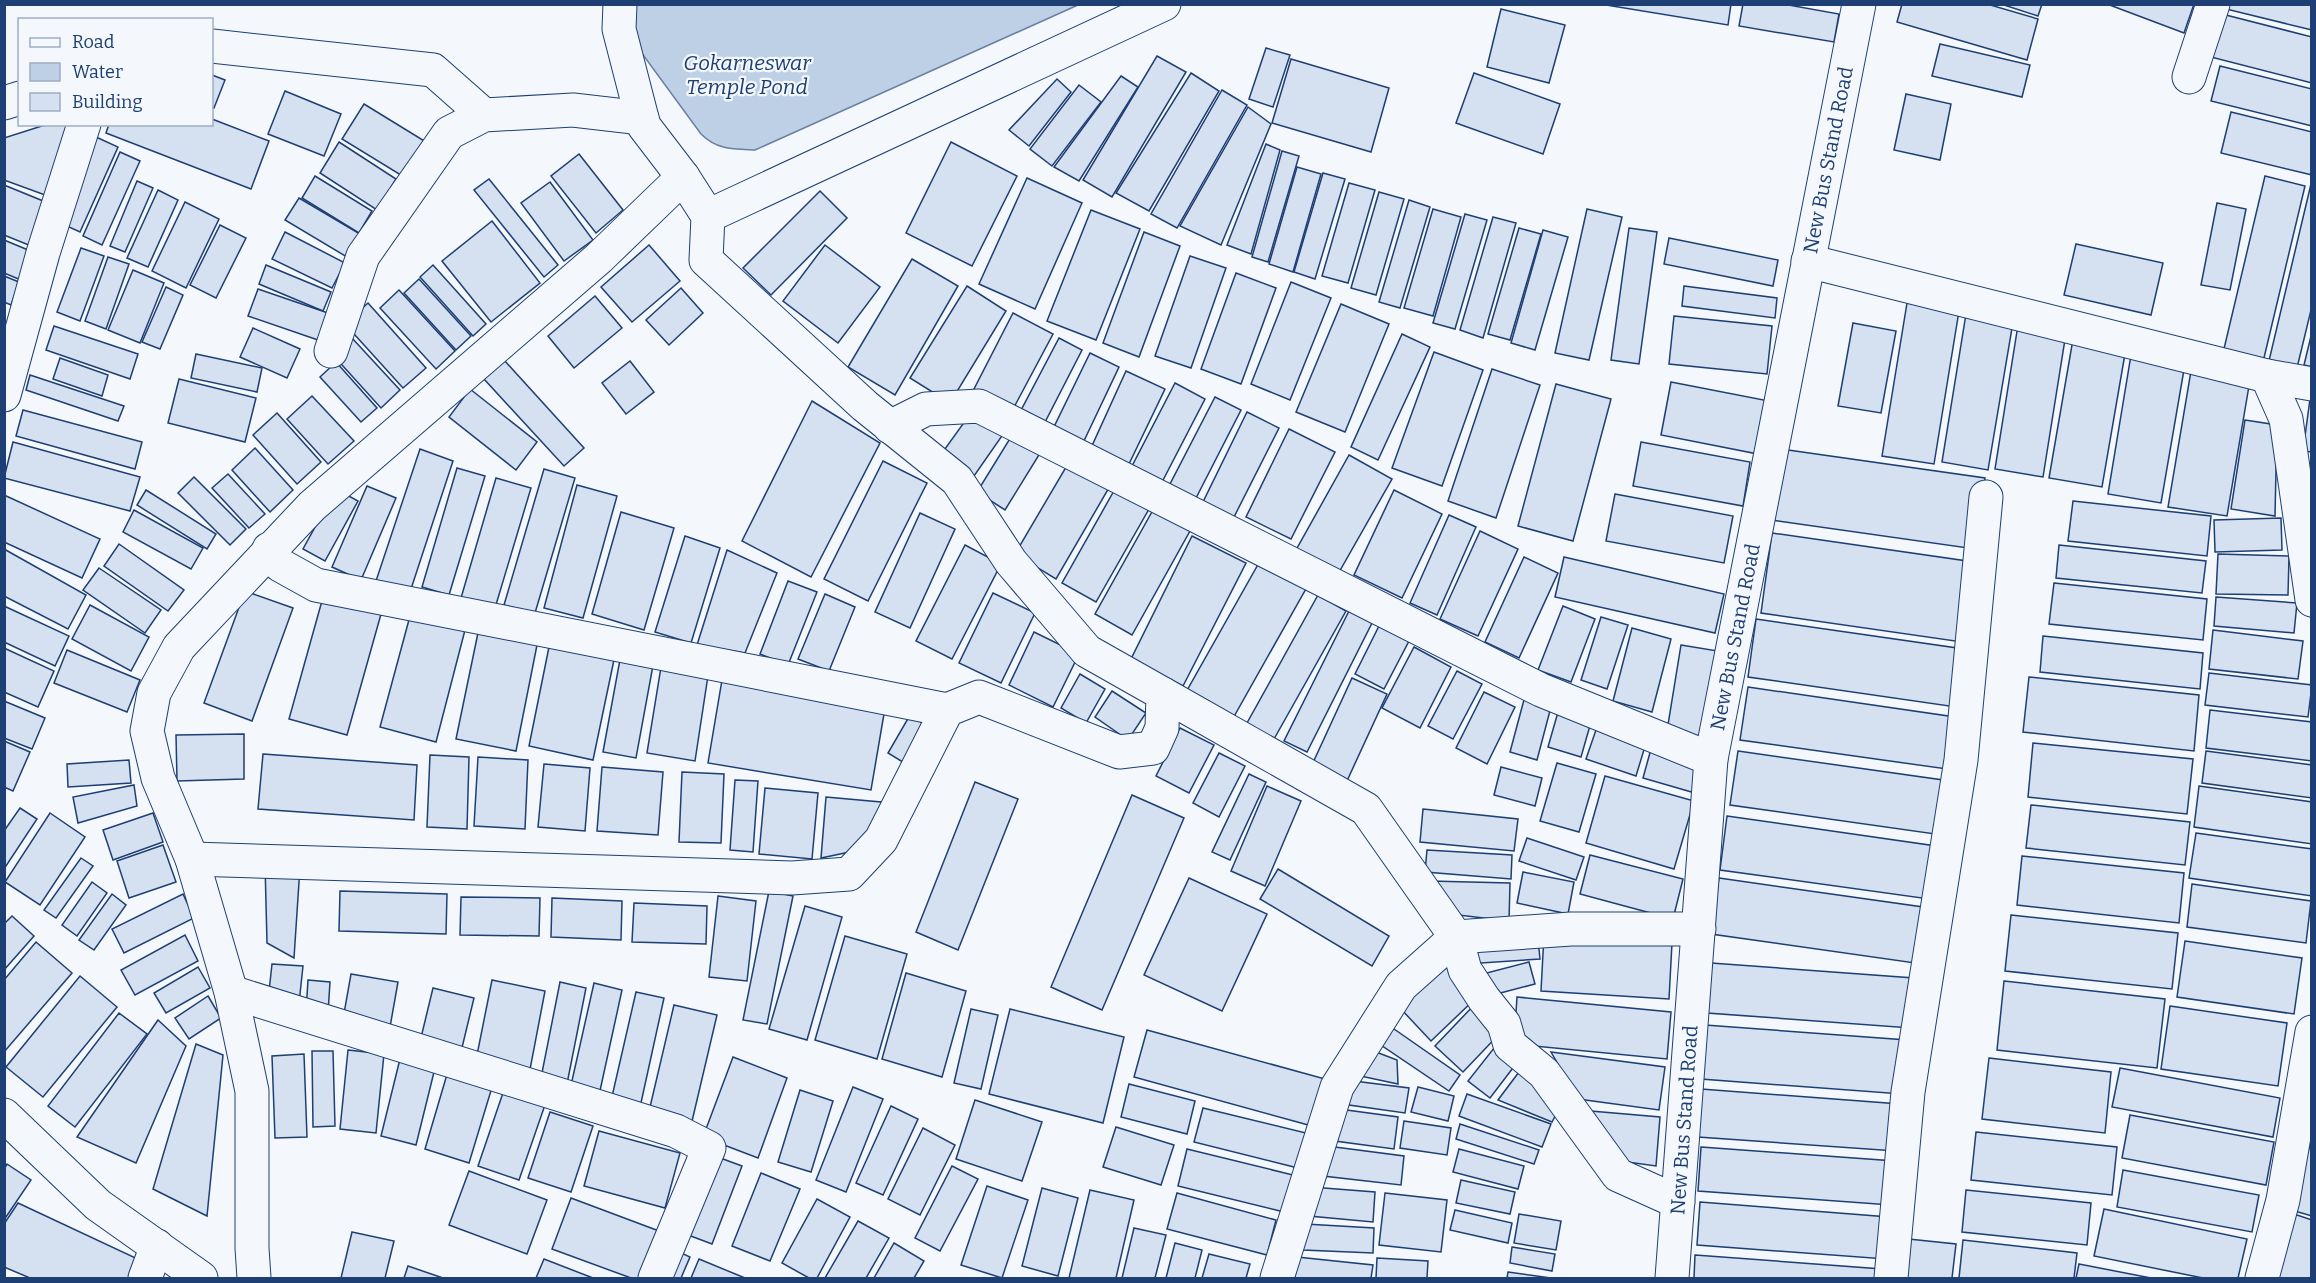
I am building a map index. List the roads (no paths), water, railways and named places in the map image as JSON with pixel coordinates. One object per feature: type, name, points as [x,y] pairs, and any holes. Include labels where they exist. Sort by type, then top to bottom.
[{"type":"main road","points":[[620,4],[619,28],[644,126],[683,177],[708,216],[706,260],[890,427],[957,480],[1011,562],[1088,651],[1366,809],[1456,937],[1465,970],[1484,999],[1504,1023],[1510,1045],[1544,1073],[1618,1175],[1678,1202]]},
{"type":"main road","points":[[708,216],[1164,4]]},
{"type":"main road","name":"New Bus Stand Road","points":[[1672,1278],[1711,759],[1859,4]]},
{"type":"main road","points":[[2189,77],[2213,4]]},
{"type":"main road","points":[[213,46],[433,70],[484,115]]},
{"type":"main road","points":[[331,351],[363,256],[448,133],[484,115],[573,110],[642,118]]},
{"type":"main road","points":[[4,395],[43,253],[83,126]]},
{"type":"main road","points":[[254,1278],[252,1091],[231,992],[192,859],[158,778],[147,731],[154,693],[179,647],[312,506],[599,258],[683,177]]},
{"type":"main road","points":[[1808,261],[2267,376],[2312,384]]},
{"type":"main road","points":[[2267,376],[2286,418],[2312,600]]},
{"type":"main road","points":[[890,427],[926,409],[979,406],[1541,690],[1711,759]]},
{"type":"main road","points":[[1891,1278],[1908,1092],[1961,760],[1986,497]]},
{"type":"main road","points":[[269,549],[280,565],[316,585],[947,710],[979,697],[1119,752],[1153,748],[1162,728],[1163,694]]},
{"type":"main road","points":[[192,859],[792,878],[849,874],[881,840],[947,710]]},
{"type":"main road","points":[[1277,1278],[1337,1087],[1401,986],[1456,937],[1571,928],[1699,929]]},
{"type":"main road","points":[[231,992],[676,1131],[709,1148],[655,1278]]},
{"type":"main road","points":[[2262,1278],[2283,1200],[2312,1032]]},
{"type":"main road","points":[[4,1115],[99,1205],[201,1278]]},
{"type":"main road","points":[[145,1278],[157,1246]]},
{"type":"water","name":"Gokarneswar Temple Pond","points":[[631,4],[1078,5],[755,150],[719,146],[701,134],[638,48]]}]
